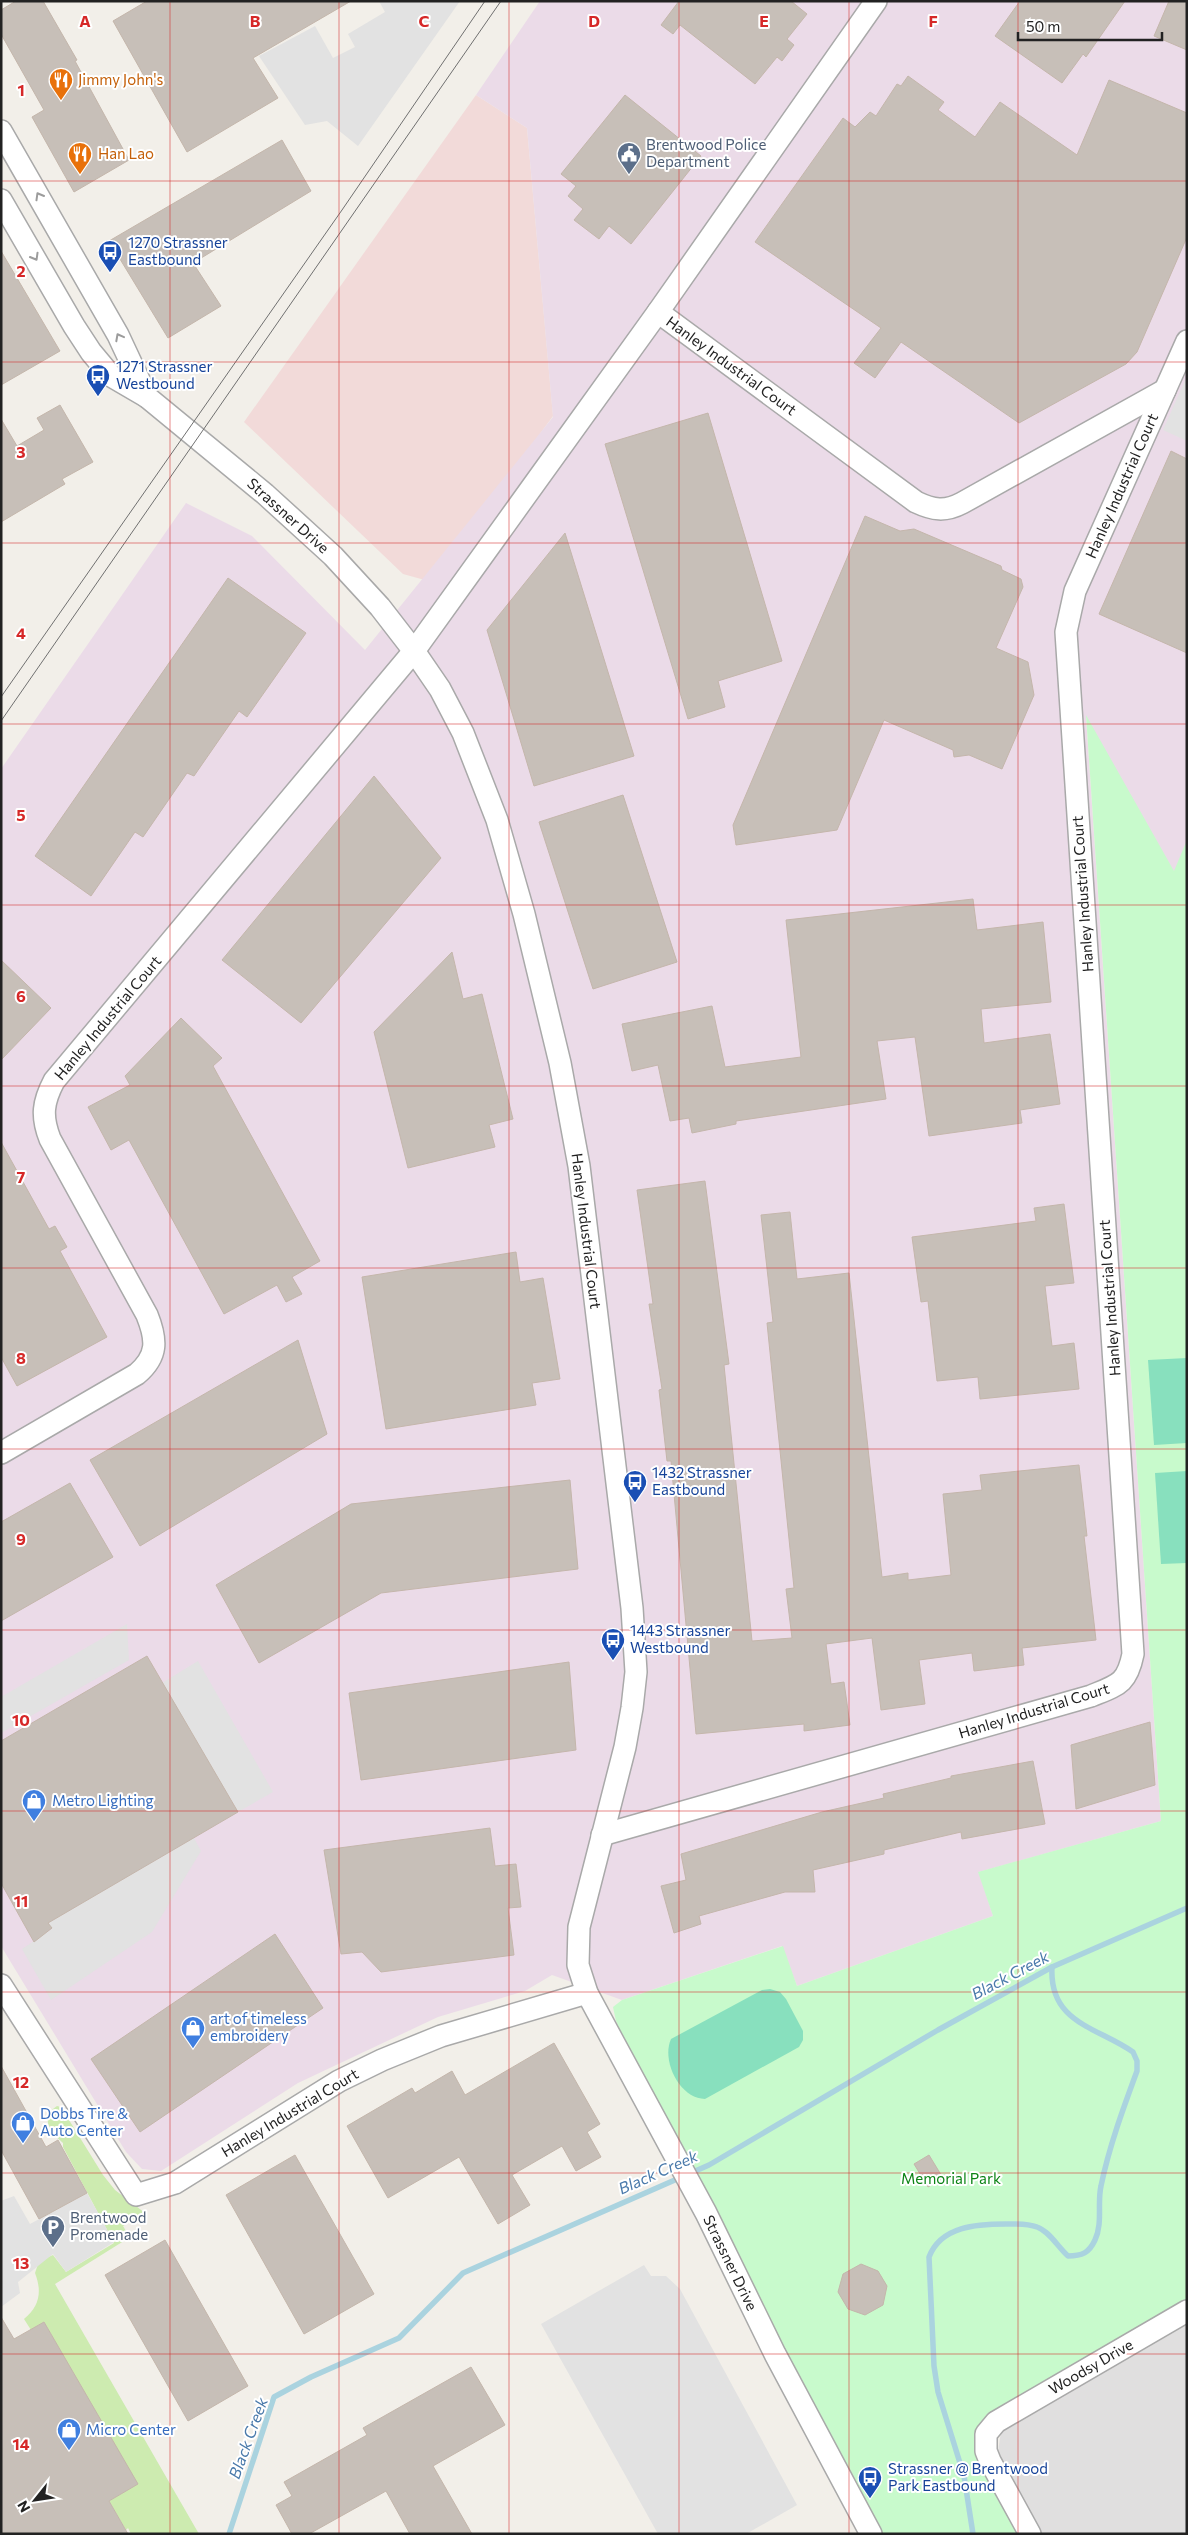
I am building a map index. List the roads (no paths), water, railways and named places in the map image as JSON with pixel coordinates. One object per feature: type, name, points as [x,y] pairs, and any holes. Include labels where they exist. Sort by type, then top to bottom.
[{"type":"street","name":"Hanley Industrial Court","points":[[1,1453],[137,1374],[148,1364],[153,1354],[153,1328],[147,1315],[47,1132],[43,1113],[45,1099],[54,1081],[414,651],[658,312],[876,1]]},
{"type":"street","name":"Strassner Drive","points":[[1,132],[118,335],[147,397]]},
{"type":"street","name":"Strassner Drive","points":[[1,200],[91,352],[111,376],[147,397],[265,494],[333,556],[380,607],[414,651]]},
{"type":"street","name":"Hanley Industrial Court","points":[[658,312],[916,502],[941,510],[951,509],[962,504],[1165,390]]},
{"type":"street","name":"Hanley Industrial Court","points":[[602,1835],[1091,1696],[1121,1684],[1129,1672],[1133,1654],[1066,632],[1075,591],[1187,341]]},
{"type":"street","name":"Hanley Industrial Court","points":[[1,1985],[136,2194],[175,2183],[339,2081],[382,2060],[442,2036],[587,1994],[578,1966],[579,1928],[625,1747],[636,1672],[625,1540],[579,1166],[560,1062],[524,914],[497,820],[463,733],[440,689],[414,651]]},
{"type":"street","name":"Strassner Drive","points":[[587,1994],[696,2194],[775,2354],[871,2534]]},
{"type":"street","name":"Woodsy Drive","points":[[1030,2534],[986,2451],[986,2434],[996,2422],[1187,2311]]},
{"type":"waterway","name":"Black Creek","points":[[229,2534],[274,2397],[311,2377],[399,2338],[463,2273],[709,2165],[938,2030],[1052,1967],[1187,1908]]},
{"type":"waterway","points":[[973,2534],[964,2476],[938,2392],[934,2366],[929,2257],[942,2239],[951,2233],[972,2226],[995,2224],[1022,2224],[1037,2227],[1049,2236],[1068,2256],[1088,2251],[1093,2244],[1099,2227],[1100,2193],[1104,2171],[1137,2071],[1137,2061],[1133,2052],[1091,2029],[1067,2012],[1058,2000],[1053,1986],[1052,1967]]},
{"type":"tram line","points":[[1,697],[342,210],[485,1]]},
{"type":"tram line","points":[[1,721],[501,1]]},
{"type":"place","name":"Jimmy John's","points":[[61,101]]},
{"type":"place","name":"Han Lao","points":[[80,175]]},
{"type":"place","name":"Brentwood Police Department","points":[[629,175]]},
{"type":"place","name":"1270 Strassner Eastbound","points":[[110,273]]},
{"type":"place","name":"1271 Strassner Westbound","points":[[98,397]]},
{"type":"place","name":"1432 Strassner Eastbound","points":[[635,1503]]},
{"type":"place","name":"1443 Strassner Westbound","points":[[613,1661]]},
{"type":"place","name":"Metro Lighting","points":[[34,1822]]},
{"type":"place","name":"art of timeless embroidery","points":[[193,2049]]},
{"type":"place","name":"Dobbs Tire & Auto Center","points":[[23,2144]]},
{"type":"place","name":"Brentwood Promenade","points":[[53,2248]]},
{"type":"place","name":"Micro Center","points":[[69,2451]]},
{"type":"place","name":"Strassner @ Brentwood Park Eastbound","points":[[870,2499]]},
{"type":"park label","name":"Memorial Park","points":[[951,2179]]}]
